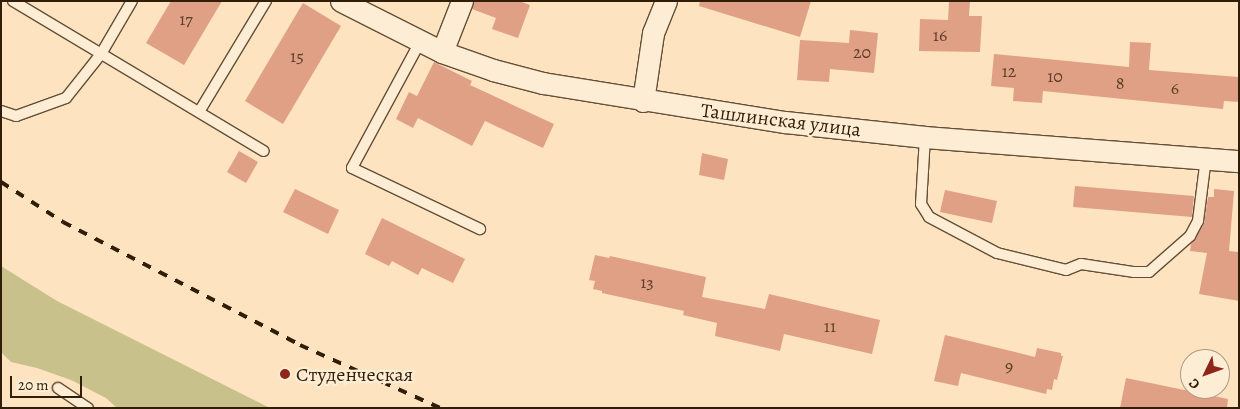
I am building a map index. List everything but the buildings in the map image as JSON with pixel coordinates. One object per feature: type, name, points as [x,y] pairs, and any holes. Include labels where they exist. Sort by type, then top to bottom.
[{"type":"street","name":"Ташлинская улица","points":[[341,1],[442,52],[493,70],[543,83],[643,101],[785,122],[924,137],[1239,161]]},
{"type":"street","points":[[442,52],[462,1]]},
{"type":"street","points":[[643,101],[653,33],[666,1]]},
{"type":"lane","points":[[13,1],[264,151]]},
{"type":"lane","points":[[1,111],[16,116],[66,98],[101,54],[132,1]]},
{"type":"lane","points":[[199,112],[266,1]]},
{"type":"lane","points":[[420,42],[352,168],[480,229]]},
{"type":"lane","points":[[924,137],[921,204],[929,217],[997,253],[1066,270],[1081,264],[1134,272],[1149,272],[1190,236],[1198,221],[1206,158]]},
{"type":"lane","points":[[58,388],[88,408]]},
{"type":"shaded area","points":[[1,266],[57,301],[270,408],[117,408],[106,398],[71,380],[37,368],[11,362],[1,352]]},
{"type":"railway","points":[[1,182],[63,222],[300,345],[440,408]]},
{"type":"place","name":"Студенческая","points":[[285,374]]}]
